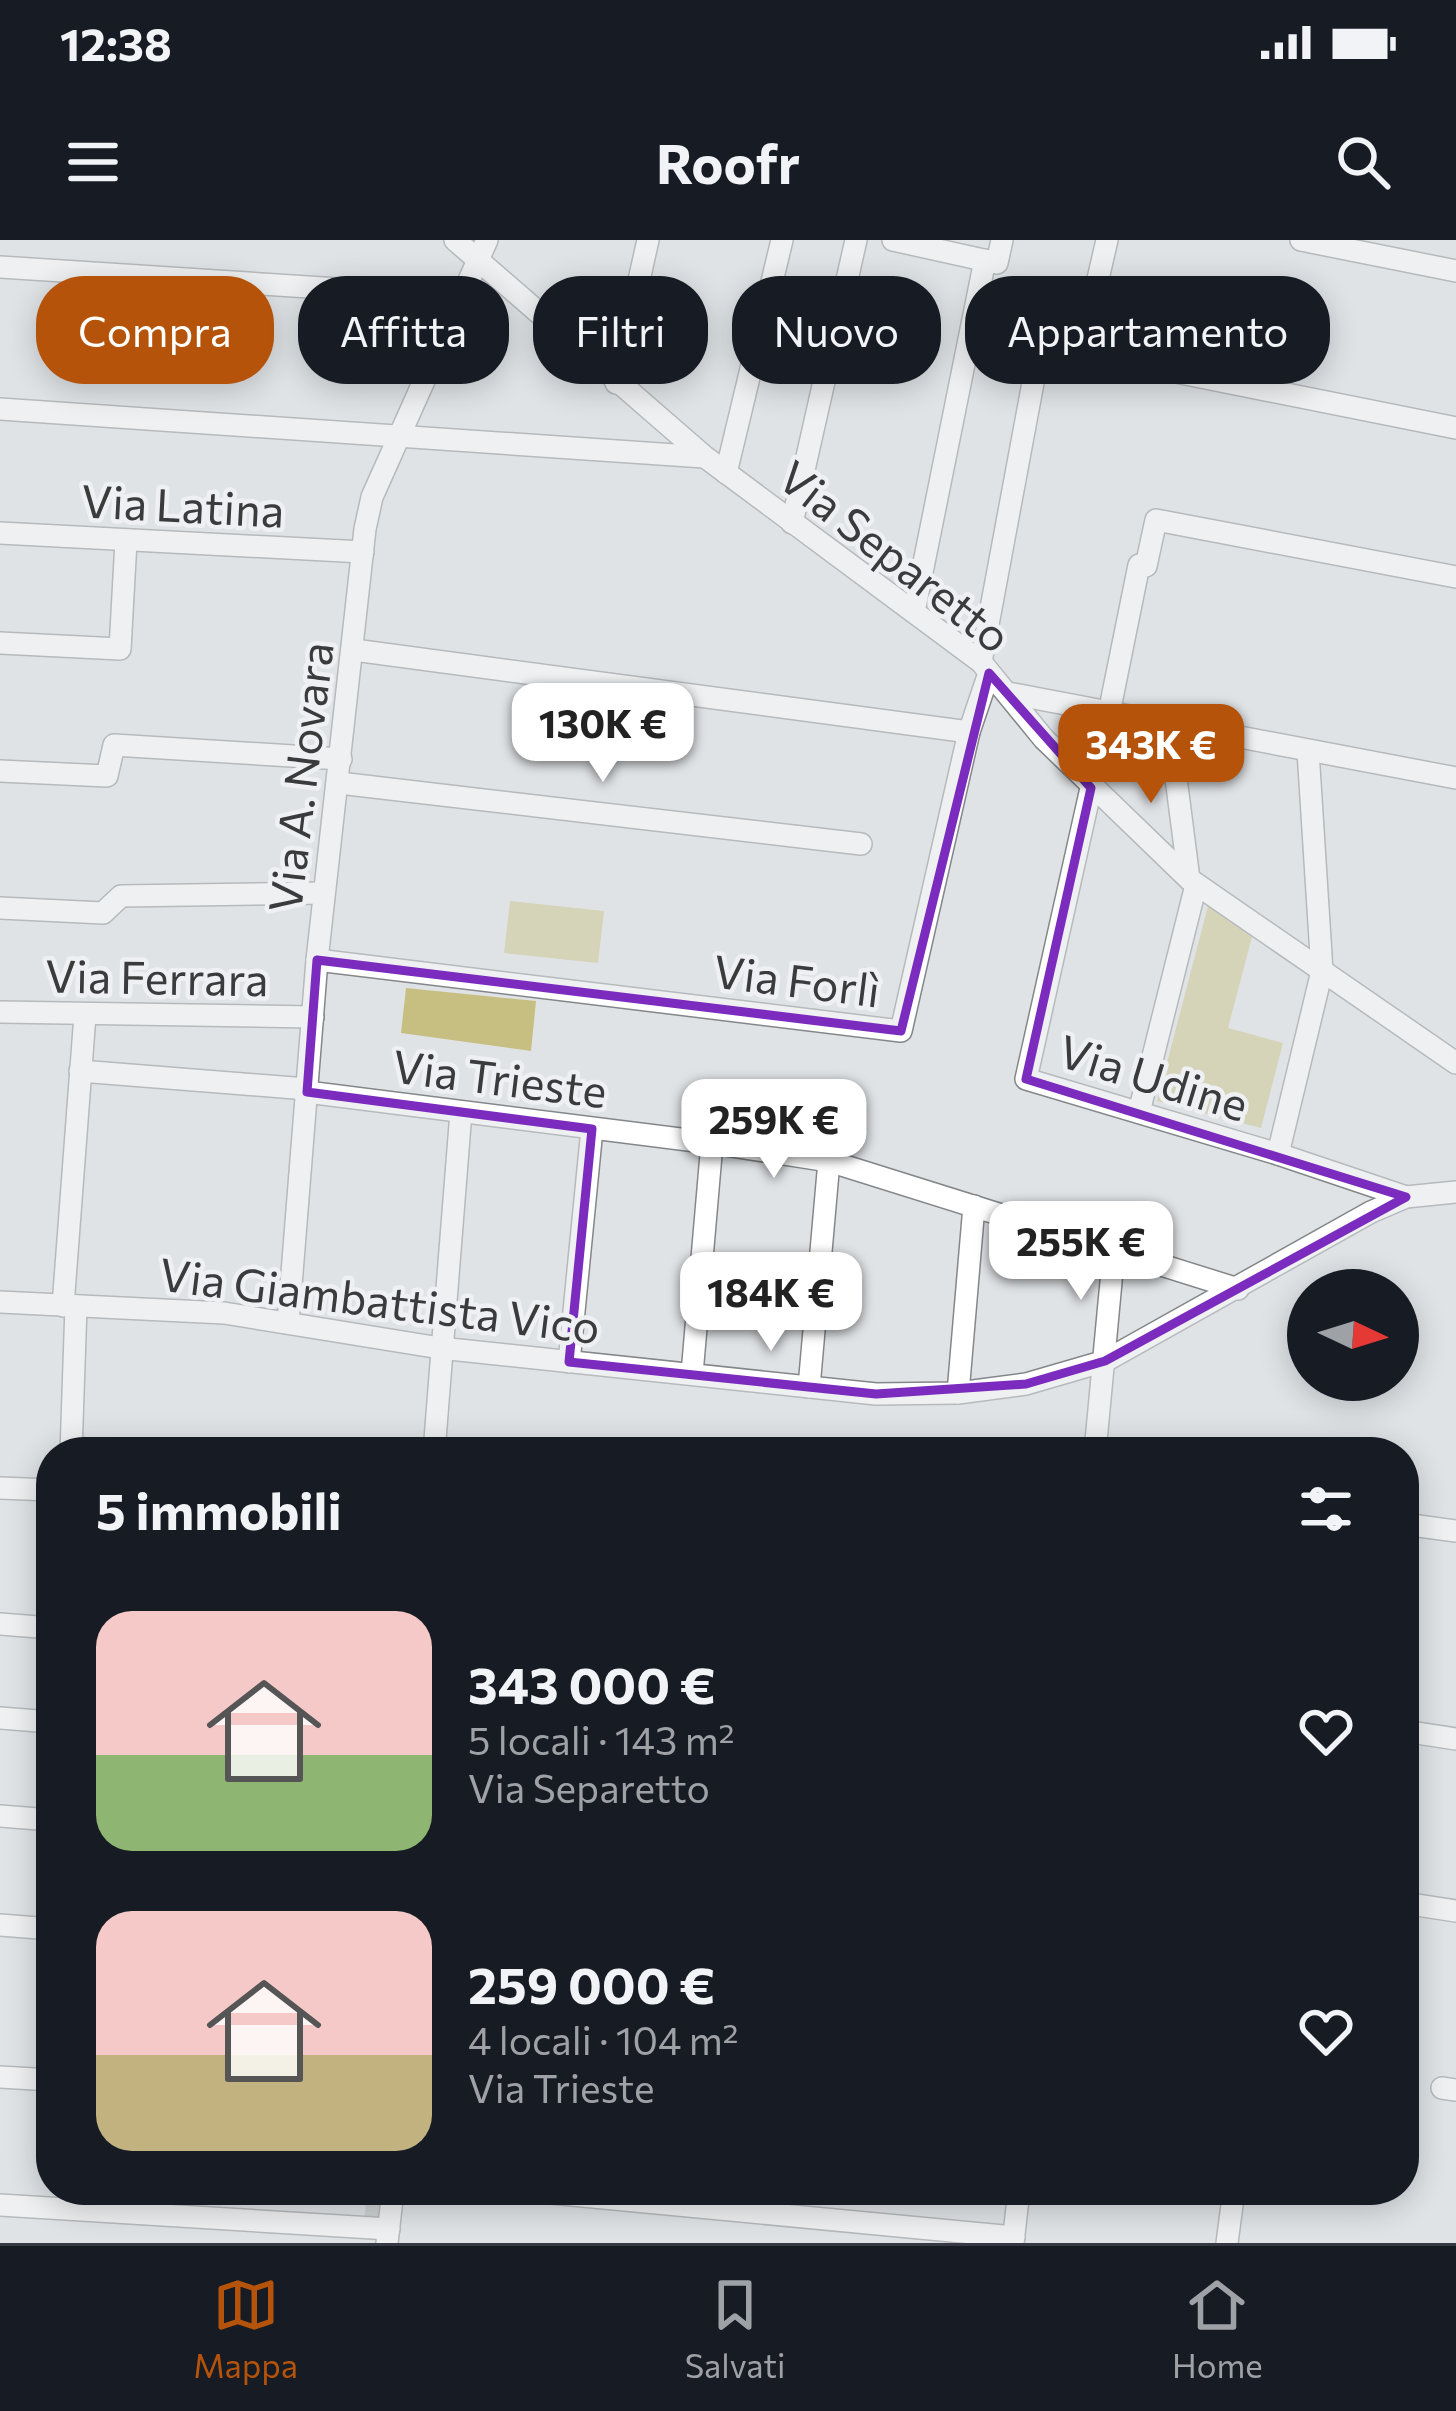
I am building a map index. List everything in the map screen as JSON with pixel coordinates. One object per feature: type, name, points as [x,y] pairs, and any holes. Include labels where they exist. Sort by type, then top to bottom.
[{"type":"street","name":"Via Separetto","points":[[454,240],[483,251],[533,301]]},
{"type":"street","points":[[640,276],[648,240]]},
{"type":"street","points":[[726,473],[782,240]]},
{"type":"street","points":[[792,523],[856,240]]},
{"type":"street","points":[[897,240],[997,263],[1002,240]]},
{"type":"street","points":[[1099,276],[1107,240]]},
{"type":"street","points":[[1301,240],[1456,271]]},
{"type":"street","points":[[914,612],[985,260]]},
{"type":"street","points":[[0,267],[298,286]]},
{"type":"street","name":"Via A. Novara","points":[[288,1323],[317,960],[363,552],[372,497],[423,384]]},
{"type":"street","name":"Via Separetto","points":[[617,384],[705,457],[985,667],[1091,788],[1193,882],[1456,1063]]},
{"type":"street","name":"Via Forlì","points":[[317,960],[901,1031],[985,667],[1033,384]]},
{"type":"street","points":[[1223,384],[1456,428]]},
{"type":"street","points":[[0,409],[705,457]]},
{"type":"street","points":[[1109,712],[1139,566],[1146,566],[1156,520],[1456,577]]},
{"type":"street","name":"Via Latina","points":[[0,533],[363,552]]},
{"type":"street","points":[[0,643],[120,649],[126,541]]},
{"type":"street","points":[[354,650],[969,732]]},
{"type":"street","points":[[1008,693],[1456,778]]},
{"type":"street","points":[[1139,1112],[1193,882],[1169,724]]},
{"type":"street","points":[[0,771],[106,776],[114,745],[341,759]]},
{"type":"street","points":[[1279,1154],[1322,970],[1309,751]]},
{"type":"street","points":[[339,783],[861,844]]},
{"type":"street","name":"Via Udine","points":[[1091,788],[1026,1079],[1406,1197]]},
{"type":"street","points":[[0,908],[104,913],[121,896],[324,893]]},
{"type":"street","name":"Via Ferrara","points":[[0,1012],[314,1017]]},
{"type":"street","points":[[70,1437],[69,1306],[85,1015]]},
{"type":"street","name":"Via Trieste","points":[[80,1071],[307,1090],[829,1161],[1238,1289]]},
{"type":"street","points":[[435,1437],[461,1112]]},
{"type":"street","points":[[569,1362],[592,1129]]},
{"type":"street","points":[[692,1374],[712,1142]]},
{"type":"street","points":[[808,1387],[829,1161]]},
{"type":"street","points":[[1406,1197],[1456,1192]]},
{"type":"street","name":"Via Giambattista Vico","points":[[0,1302],[224,1313],[440,1348],[876,1394],[958,1394],[1026,1384],[1105,1361],[1406,1197]]},
{"type":"street","points":[[958,1394],[974,1206]]},
{"type":"street","points":[[1096,1437],[1114,1250]]},
{"type":"street","points":[[0,1488],[36,1489]]},
{"type":"street","points":[[1419,1526],[1456,1531]]},
{"type":"street","points":[[0,1624],[36,1627]]},
{"type":"street","points":[[0,1718],[36,1721]]},
{"type":"street","points":[[1419,1733],[1456,1739]]},
{"type":"street","points":[[0,1816],[36,1819]]},
{"type":"street","points":[[1419,1905],[1456,1911]]},
{"type":"street","points":[[0,1925],[36,1928]]},
{"type":"street","points":[[0,2077],[36,2079]]},
{"type":"street","points":[[0,2205],[388,2236],[391,2205]]},
{"type":"street","points":[[667,2205],[1013,2240],[1017,2205]]},
{"type":"street","points":[[1227,2243],[1232,2205]]},
{"type":"highlighted area","points":[[989,673],[1091,788],[1026,1079],[1406,1197],[1105,1361],[1026,1384],[876,1394],[569,1362],[592,1129],[307,1092],[317,960],[901,1031]]},
{"type":"shaded area","points":[[510,901],[604,911],[598,963],[504,953]]},
{"type":"shaded area","points":[[1208,906],[1252,937],[1228,1028],[1283,1043],[1261,1128],[1157,1101]]},
{"type":"shaded area","points":[[406,988],[536,1001],[531,1051],[401,1033]]},
{"type":"building","points":[[366,2205],[385,2205],[383,2226],[364,2225]]}]
